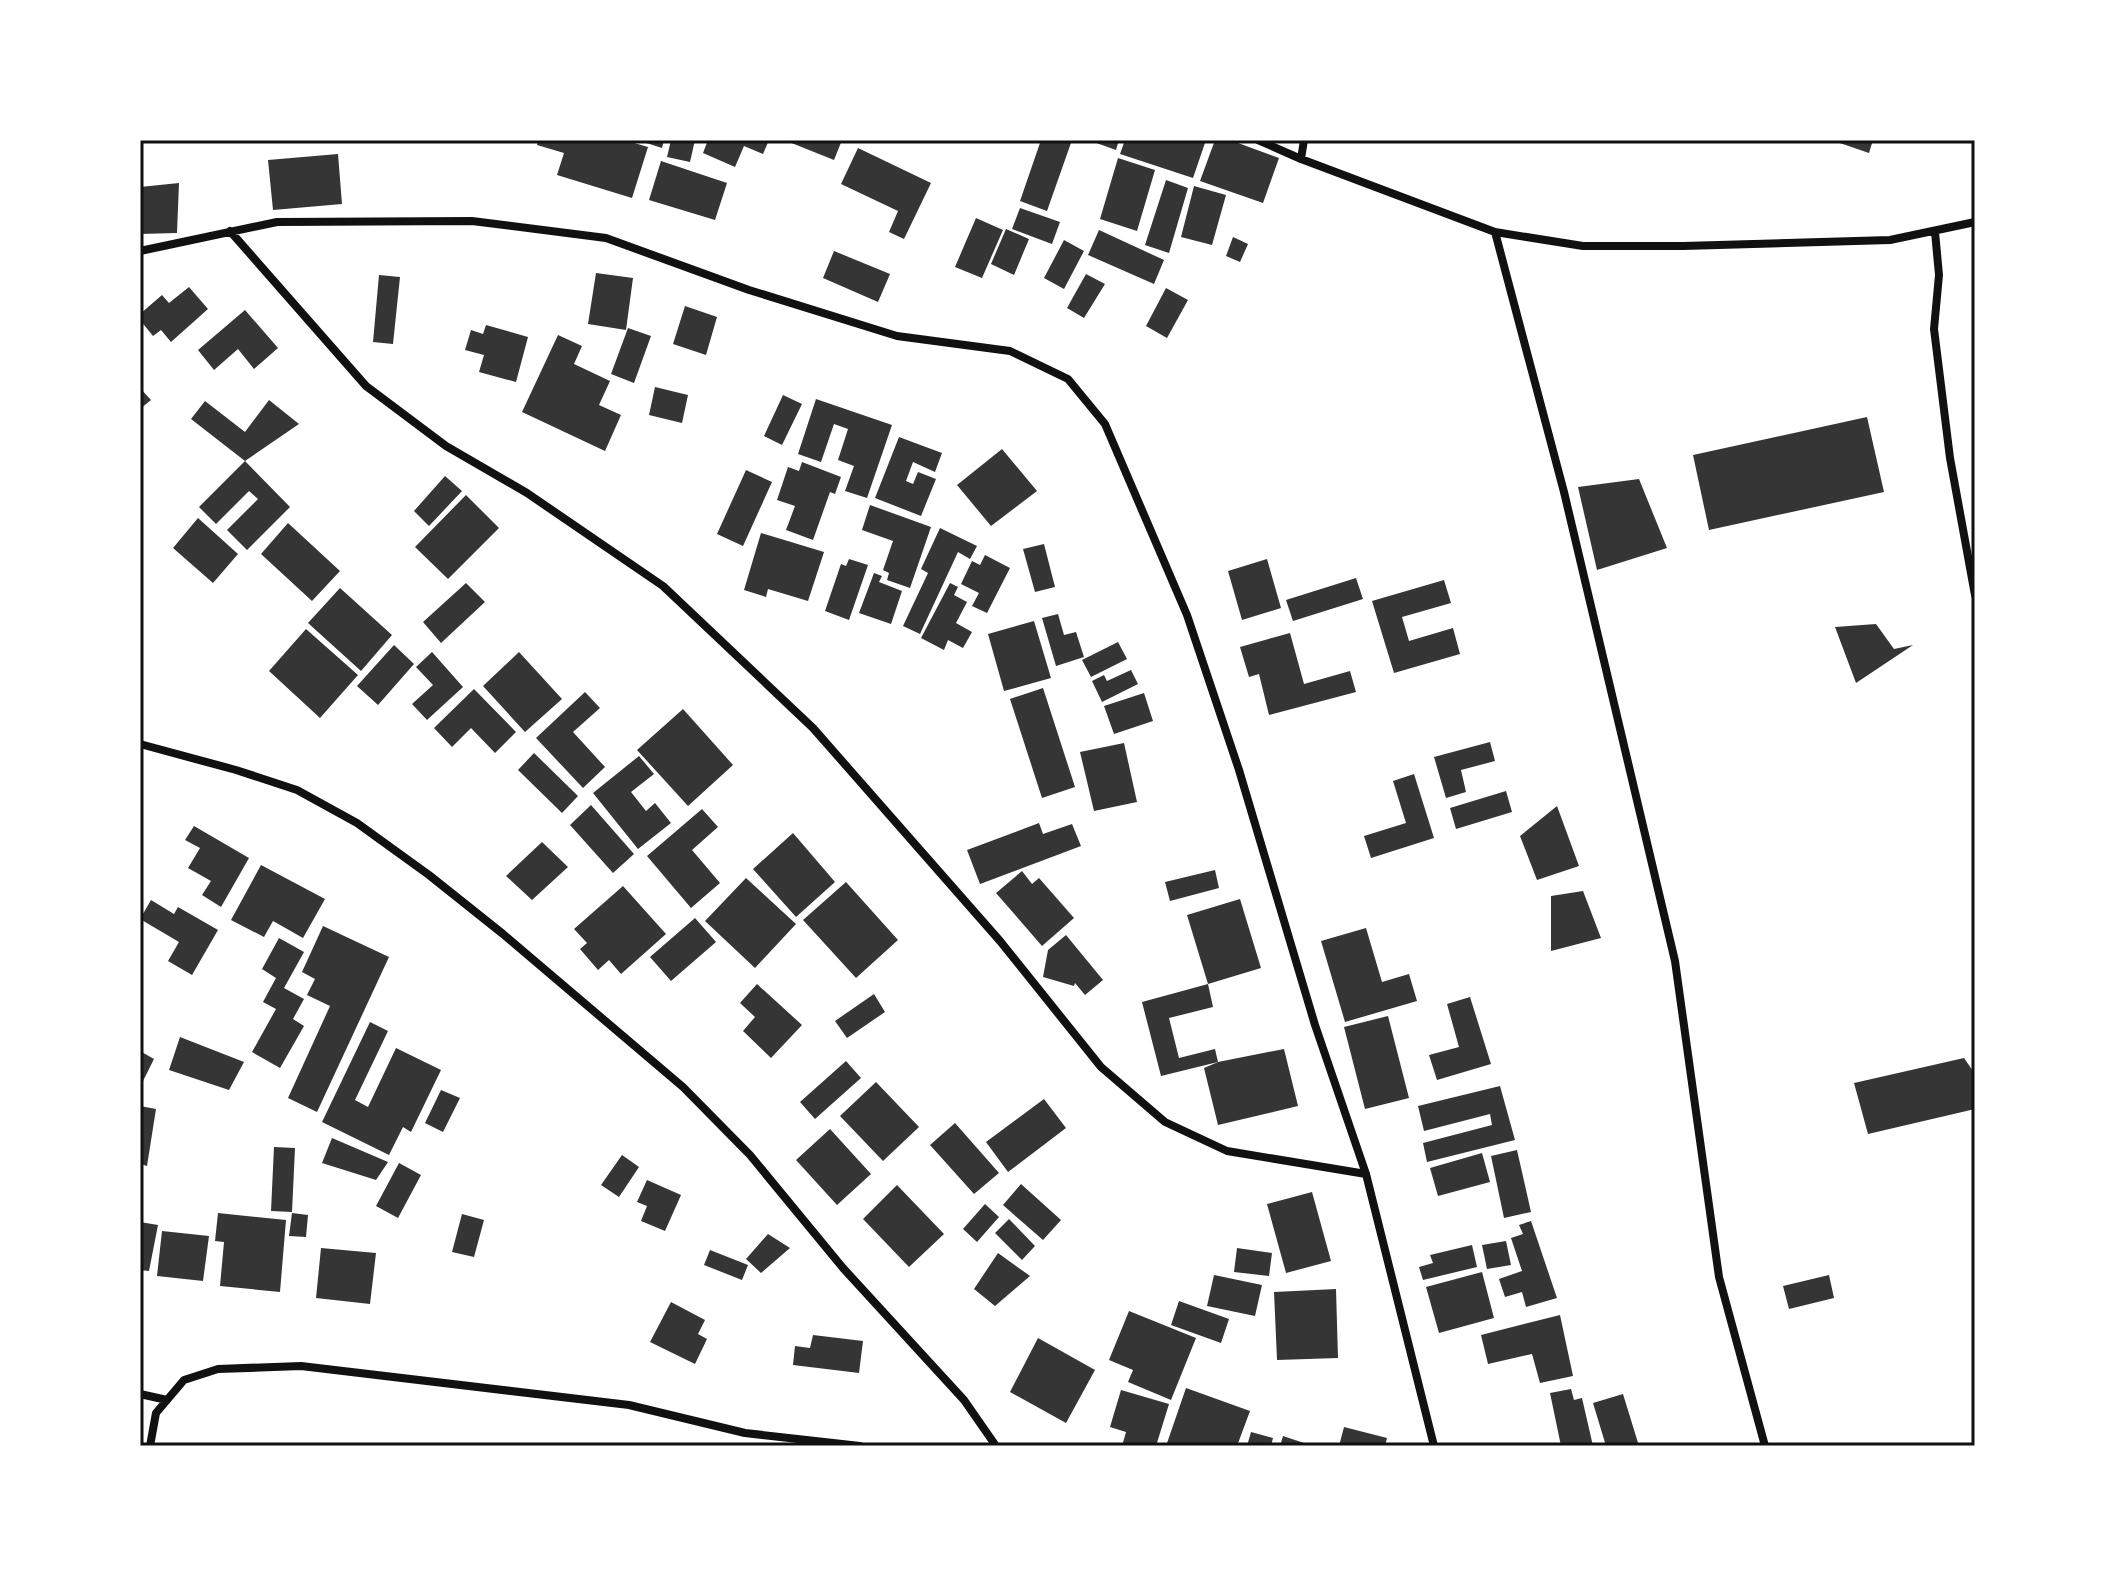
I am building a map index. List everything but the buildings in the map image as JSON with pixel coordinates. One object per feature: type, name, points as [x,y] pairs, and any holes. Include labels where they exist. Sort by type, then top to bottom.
[{"type":"street","points":[[1258,140],[1495,232],[1583,246],[1890,240],[1975,222]]},
{"type":"street","points":[[1301,159],[1304,140]]},
{"type":"street","points":[[140,251],[277,222],[472,221],[606,238],[749,290],[897,336],[1010,351],[1068,379],[1105,424],[1187,615],[1239,770],[1315,1025],[1366,1174],[1434,1446]]},
{"type":"street","points":[[230,231],[366,386],[446,446],[527,493],[663,586],[813,728],[1000,941],[1101,1067],[1165,1122],[1227,1151],[1366,1174]]},
{"type":"street","points":[[1495,232],[1571,522],[1675,961],[1719,1277],[1765,1446]]},
{"type":"street","points":[[1935,232],[1939,275],[1934,329],[1950,458],[1975,595]]},
{"type":"street","points":[[140,744],[297,790],[357,823],[503,934],[683,1087],[750,1155],[843,1268],[964,1400],[996,1446]]},
{"type":"street","points":[[150,1446],[156,1413],[184,1380],[218,1369],[301,1366],[629,1405],[745,1433],[860,1446]]},
{"type":"street","points":[[140,1394],[167,1400]]}]
